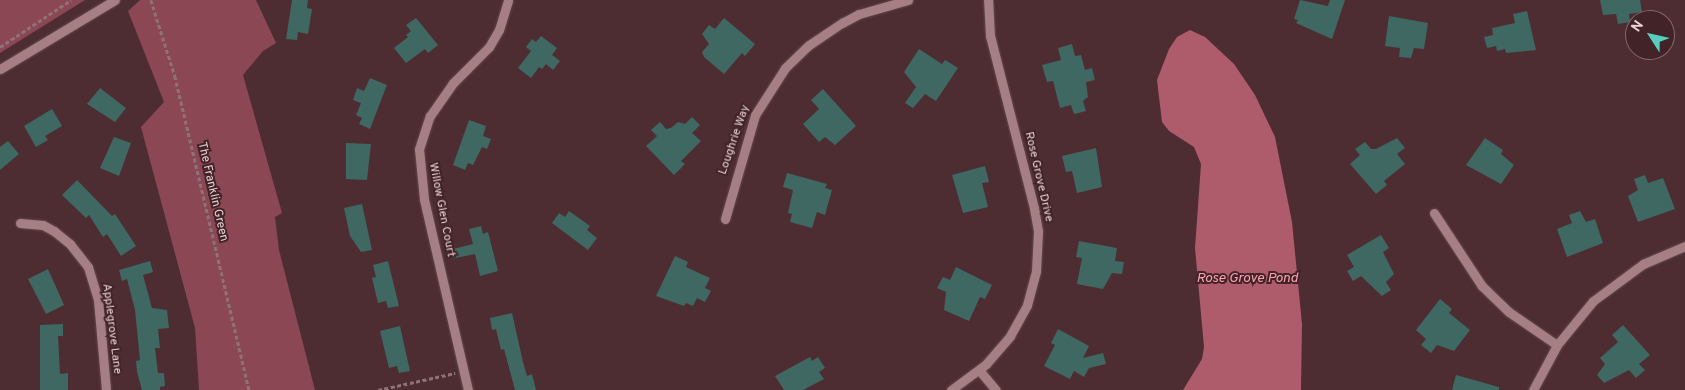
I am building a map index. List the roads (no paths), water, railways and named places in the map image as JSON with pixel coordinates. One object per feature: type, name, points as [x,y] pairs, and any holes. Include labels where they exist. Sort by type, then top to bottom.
[{"type":"street","points":[[0,69],[115,0]]},
{"type":"street","name":"Willow Glen Court","points":[[468,390],[424,199],[419,149],[430,116],[453,84],[489,47],[499,30],[508,0]]},
{"type":"street","name":"Loughrie Way","points":[[725,219],[755,115],[785,68],[825,33],[850,19],[908,0]]},
{"type":"street","name":"Rose Grove Drive","points":[[951,390],[979,370],[998,351],[1020,320],[1032,287],[1038,252],[1034,208],[990,36],[986,0]]},
{"type":"street","points":[[1434,213],[1482,286],[1516,317],[1557,345]]},
{"type":"street","name":"Applegrove Lane","points":[[20,223],[43,225],[54,231],[74,248],[88,267],[98,300],[106,390]]},
{"type":"street","points":[[1534,390],[1557,345],[1581,313],[1617,280],[1658,256],[1685,246]]},
{"type":"street","points":[[979,370],[996,390]]},
{"type":"water","name":"Rose Grove Pond","points":[[1190,30],[1205,37],[1234,64],[1255,95],[1275,137],[1292,222],[1302,324],[1301,390],[1183,390],[1202,359],[1204,347],[1195,248],[1201,164],[1194,147],[1169,131],[1162,122],[1157,80],[1169,49],[1177,37]]}]
